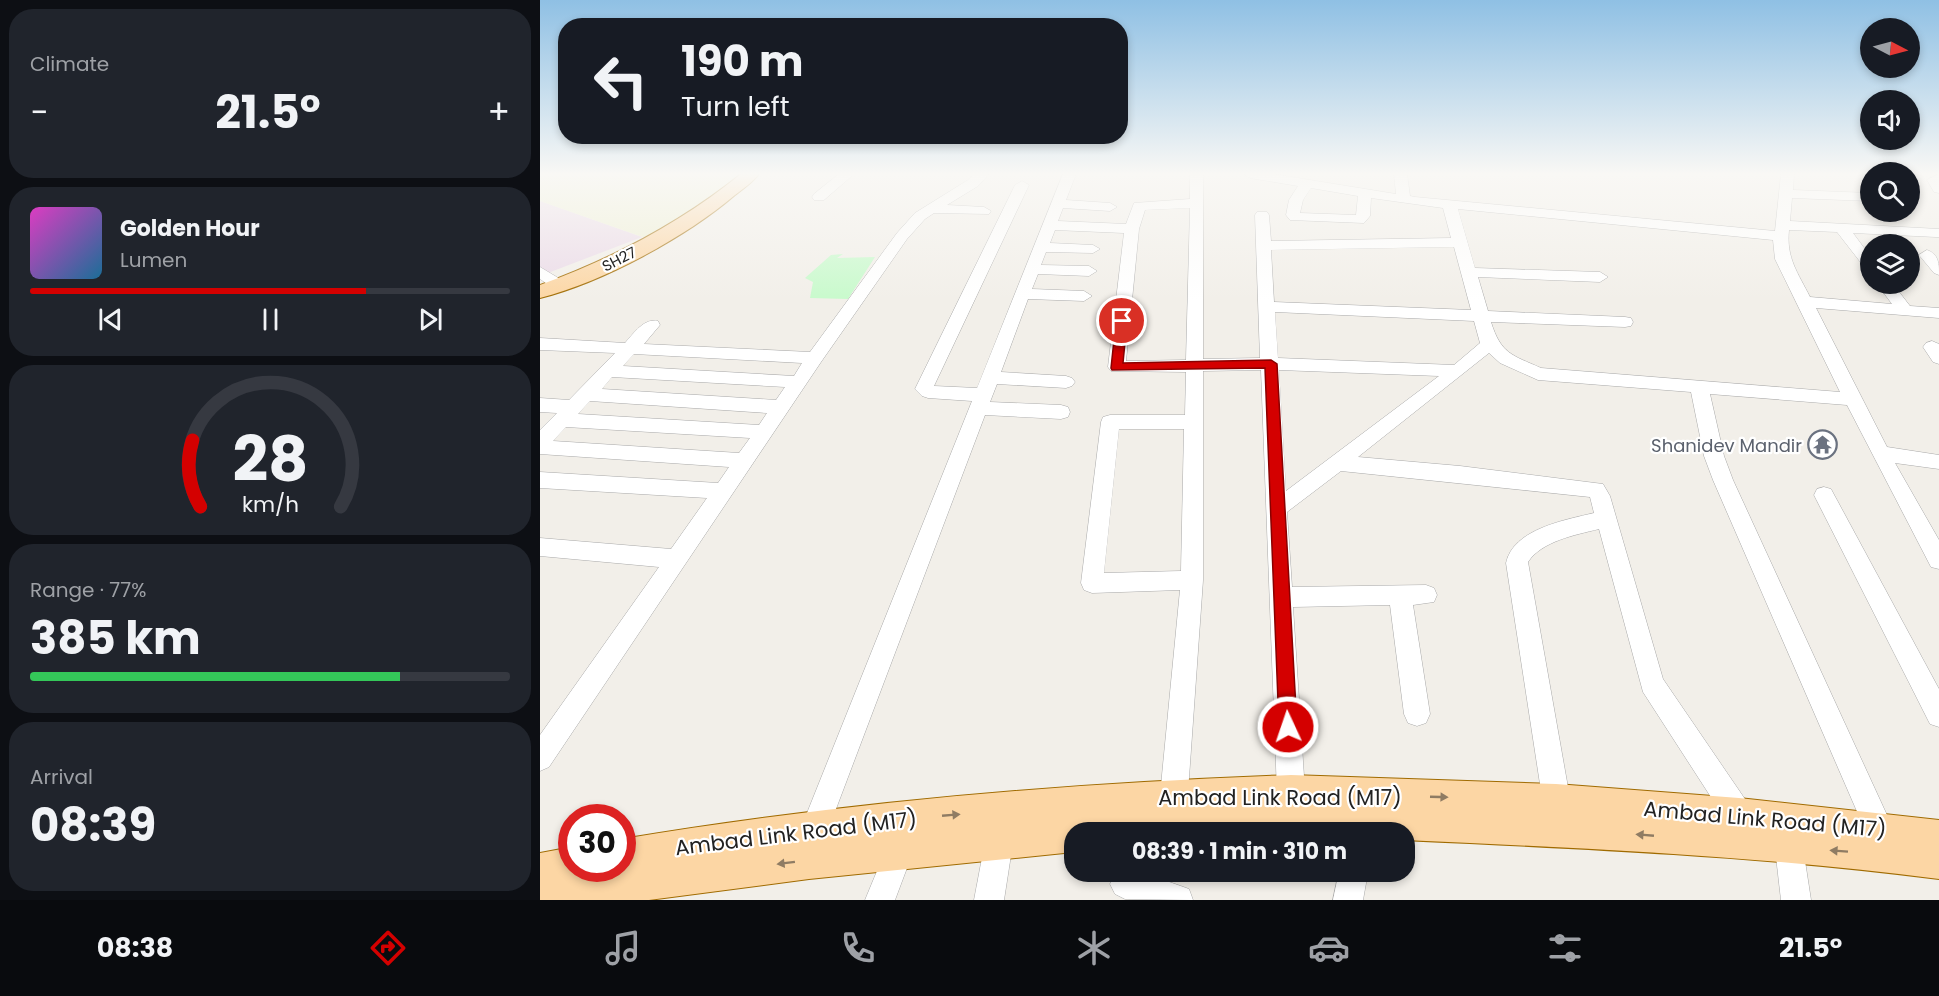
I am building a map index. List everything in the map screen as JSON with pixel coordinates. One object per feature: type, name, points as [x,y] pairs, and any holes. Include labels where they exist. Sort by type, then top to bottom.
[{"type":"main road","name":"SH27","points":[[540,292],[594,272],[697,216]]},
{"type":"main road","name":"Ambad Link Road (M17)","points":[[1132,822],[1154,816],[1291,792],[1559,816],[1627,833],[1789,848],[1939,837]]},
{"type":"main road","name":"Ambad Link Road (M17)","points":[[1415,824],[1559,816],[1738,815],[1885,842],[1939,861]]},
{"type":"main road","name":"Ambad Link Road (M17)","points":[[636,855],[738,837],[827,837],[1154,816],[1313,822]]},
{"type":"main road","name":"Ambad Link Road (M17)","points":[[546,900],[682,887],[827,837],[899,852],[1064,836]]},
{"type":"main road","points":[[540,871],[558,868]]},
{"type":"street","points":[[540,758],[815,357],[902,236],[921,216]]},
{"type":"street","points":[[1007,216],[924,389],[928,392],[984,393],[1066,382]]},
{"type":"street","points":[[827,837],[984,393],[1052,216]]},
{"type":"street","points":[[1136,216],[1132,229],[1117,368],[1271,364],[1458,371]]},
{"type":"street","points":[[1154,816],[1192,580],[1197,216]]},
{"type":"street","points":[[1263,216],[1291,792]]},
{"type":"street","points":[[1294,216],[1359,219],[1363,216]]},
{"type":"street","points":[[1452,216],[1489,344],[1506,359],[1538,374],[1854,399]]},
{"type":"street","points":[[1603,216],[1782,230],[1841,228],[1936,233]]},
{"type":"street","points":[[1783,216],[1780,247],[1783,259],[1880,453],[1930,531],[1939,560]]},
{"type":"street","points":[[1049,225],[1132,229]]},
{"type":"street","points":[[1841,228],[1860,252]]},
{"type":"street","points":[[1266,246],[1460,242]]},
{"type":"street","points":[[1041,247],[1093,249]]},
{"type":"street","points":[[1032,269],[1089,271]]},
{"type":"street","points":[[540,272],[559,285]]},
{"type":"street","points":[[1469,272],[1600,277]]},
{"type":"street","points":[[1022,294],[1084,296]]},
{"type":"street","points":[[1893,294],[1906,311]]},
{"type":"street","points":[[1806,302],[1939,313]]},
{"type":"street","points":[[1269,307],[1625,321]]},
{"type":"street","points":[[540,442],[652,324]]},
{"type":"street","points":[[540,344],[815,357]]},
{"type":"street","points":[[1278,508],[1458,371],[1489,344]]},
{"type":"street","points":[[608,371],[798,382]]},
{"type":"street","points":[[1700,386],[1714,456],[1723,480],[1885,842]]},
{"type":"street","points":[[984,393],[1061,412]]},
{"type":"street","points":[[540,405],[573,407],[781,406]]},
{"type":"street","points":[[573,407],[764,432]]},
{"type":"street","points":[[1192,580],[1092,583],[1110,422],[1193,422]]},
{"type":"street","points":[[540,447],[744,461]]},
{"type":"street","points":[[1880,453],[1939,462]]},
{"type":"street","points":[[1337,464],[1460,474],[1596,490],[1600,496],[1652,684],[1738,815]]},
{"type":"street","points":[[540,480],[723,491]]},
{"type":"street","points":[[1824,495],[1939,715]]},
{"type":"street","points":[[1559,816],[1517,569],[1518,559],[1520,553],[1530,546],[1557,532],[1606,519]]},
{"type":"street","points":[[540,547],[677,559]]},
{"type":"street","points":[[1282,597],[1426,595]]},
{"type":"street","points":[[1400,596],[1417,714]]},
{"type":"street","points":[[989,900],[999,842]]},
{"type":"street","points":[[1789,848],[1797,900]]},
{"type":"street","points":[[880,900],[899,852]]},
{"type":"street","points":[[1348,900],[1352,882]]},
{"type":"street","points":[[1124,885],[1178,900]]},
{"type":"shaded area","points":[[540,216],[582,216],[642,237],[540,276]]},
{"type":"green space","points":[[583,216],[697,216],[654,241]]},
{"type":"green space","points":[[843,254],[837,258],[875,257],[848,299],[810,298],[813,282],[805,278],[831,255]]},
{"type":"place","name":"Shanidev Mandir","points":[[1823,445]]},
{"type":"route","points":[[1122,321],[1117,368],[1271,364],[1288,727]]}]
